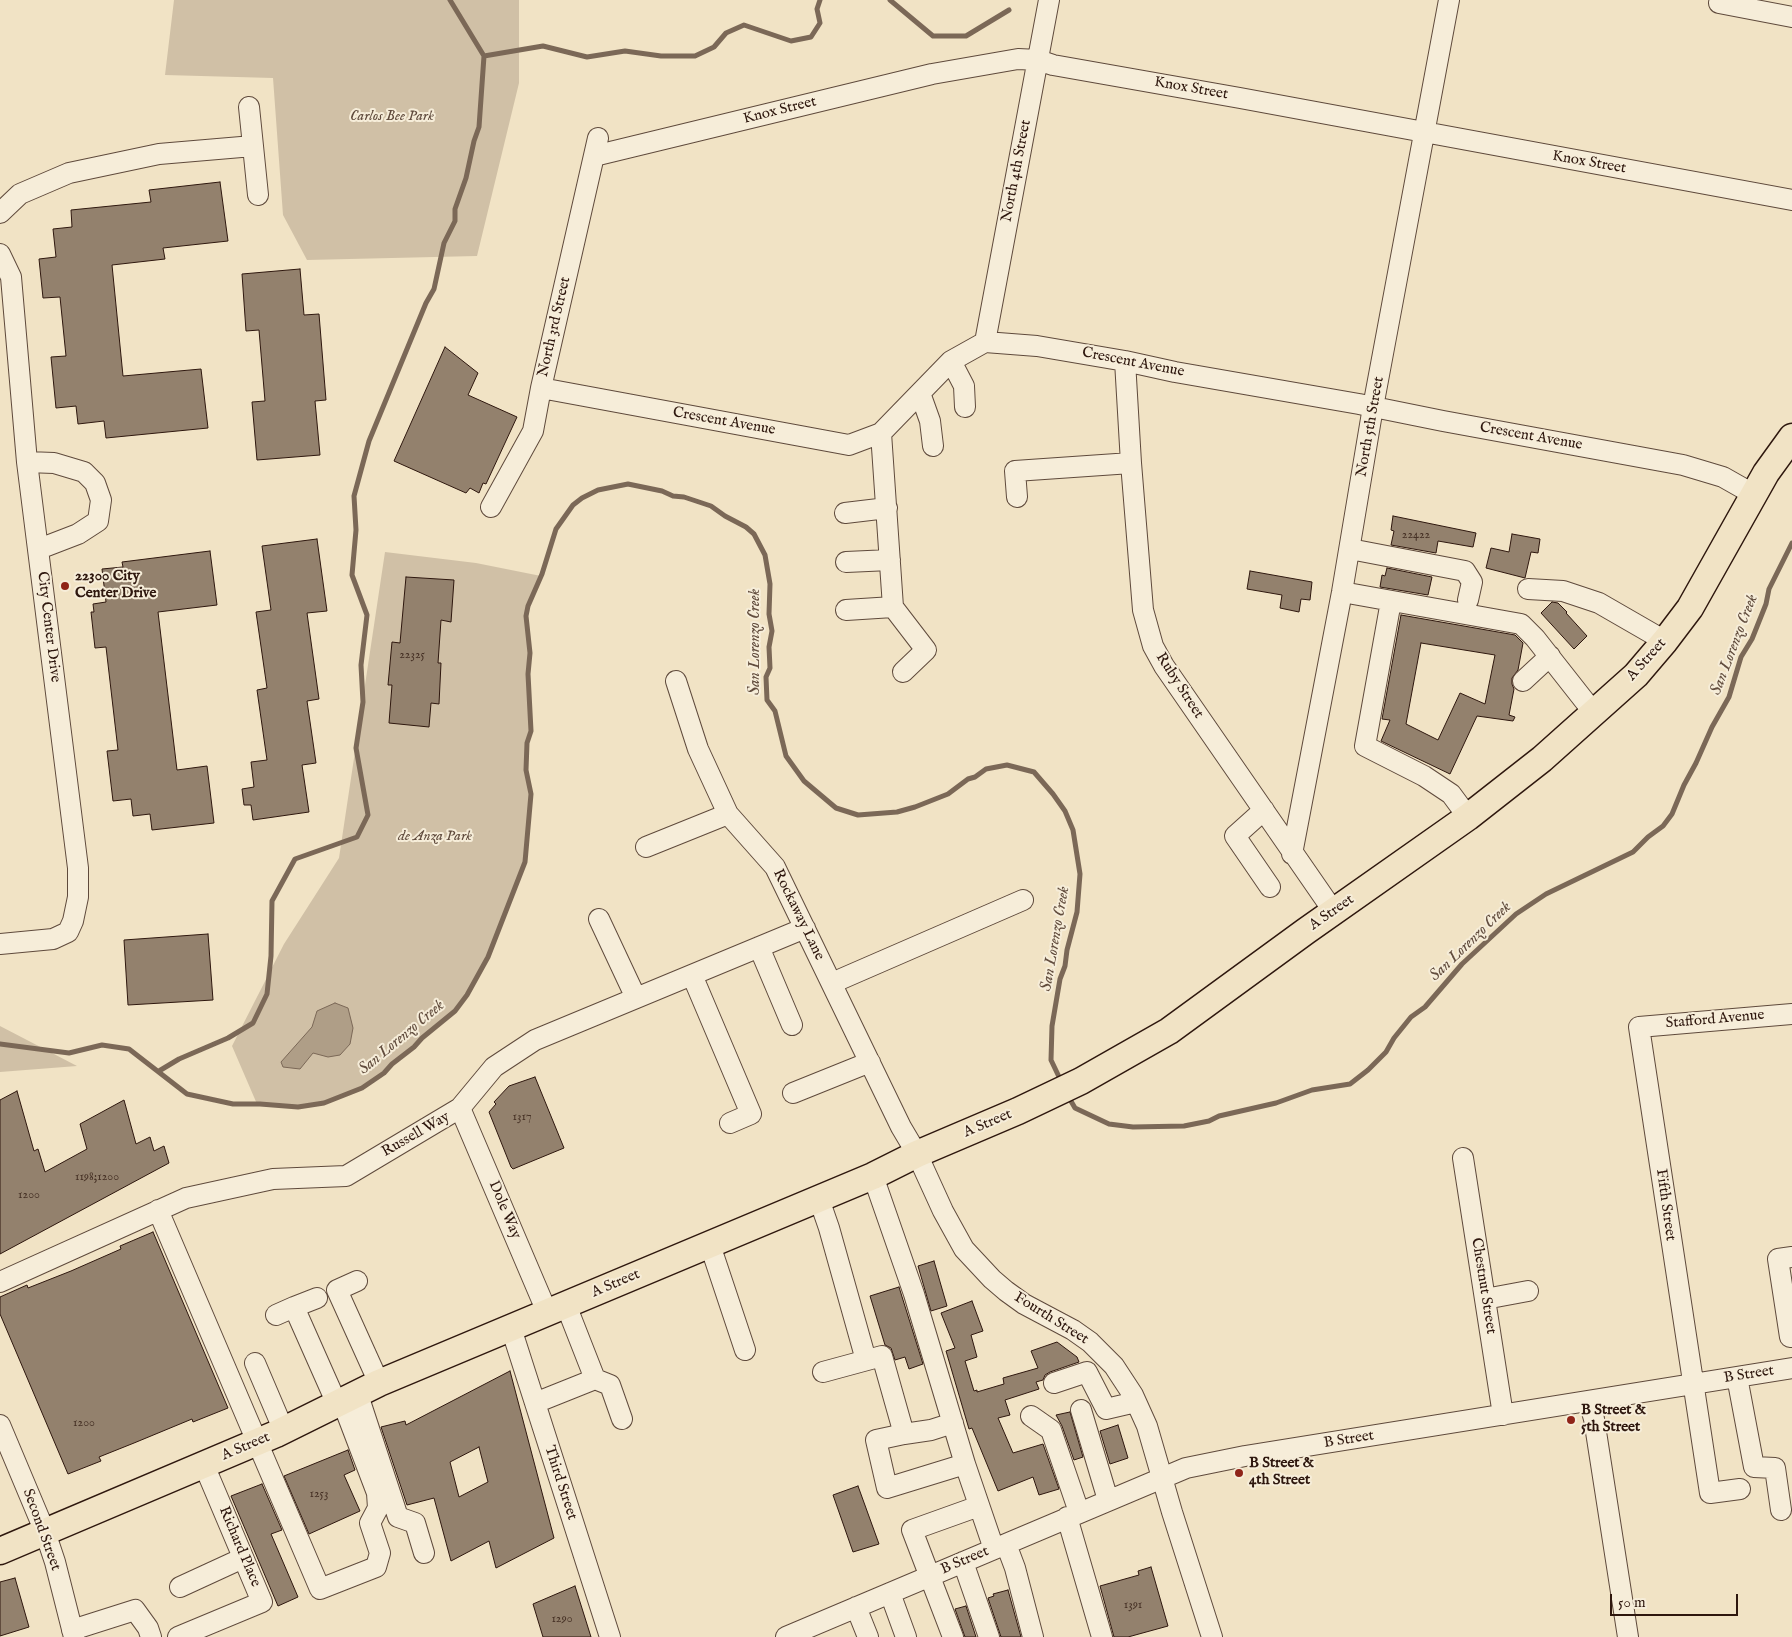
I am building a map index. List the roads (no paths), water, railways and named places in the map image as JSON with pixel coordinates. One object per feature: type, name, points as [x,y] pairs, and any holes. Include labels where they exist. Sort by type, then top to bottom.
[{"type":"main road","name":"A Street","points":[[0,1551],[284,1431],[354,1396],[557,1308],[874,1176],[917,1154],[1018,1111],[1080,1081],[1169,1031],[1468,816],[1542,759],[1636,675],[1690,608],[1753,494],[1777,456],[1792,437]]},
{"type":"street","name":"North 4th Street","points":[[985,342],[1049,0]]},
{"type":"street","name":"North 5th Street","points":[[1292,854],[1351,544],[1373,407],[1449,0]]},
{"type":"street","points":[[1719,3],[1792,16]]},
{"type":"street","name":"Knox Street","points":[[596,147],[932,74],[1018,59],[1038,60],[1053,65],[1792,200]]},
{"type":"street","points":[[249,107],[258,195]]},
{"type":"street","points":[[0,213],[20,194],[69,173],[159,154],[253,146]]},
{"type":"street","name":"North 3rd Street","points":[[490,507],[533,431],[541,388],[596,147]]},
{"type":"street","name":"City Center Drive","points":[[0,254],[11,277],[27,462],[78,868],[78,897],[73,922],[68,932],[53,939],[0,944]]},
{"type":"street","name":"Crescent Avenue","points":[[541,388],[849,445],[881,433],[951,360],[985,342],[1037,346],[1125,360],[1175,372],[1683,465],[1723,477],[1753,494]]},
{"type":"street","points":[[951,360],[964,386],[965,407]]},
{"type":"street","name":"Ruby Street","points":[[1125,360],[1143,610],[1153,646],[1164,666],[1264,810],[1292,854],[1334,912]]},
{"type":"street","points":[[920,393],[930,421],[932,446]]},
{"type":"street","points":[[881,433],[894,607],[926,650],[903,672]]},
{"type":"street","points":[[27,462],[54,463],[84,472],[95,483],[101,500],[98,521],[78,534],[39,549]]},
{"type":"street","points":[[1017,497],[1015,471],[1131,463]]},
{"type":"street","points":[[845,513],[886,508]]},
{"type":"street","points":[[1351,544],[1478,562]]},
{"type":"street","points":[[1351,544],[1465,571],[1472,582],[1468,600]]},
{"type":"street","points":[[846,562],[890,560]]},
{"type":"street","points":[[1528,589],[1562,591],[1599,603],[1665,641]]},
{"type":"street","points":[[1342,592],[1521,624],[1536,638],[1594,713]]},
{"type":"street","points":[[1391,601],[1365,746],[1424,776],[1451,794],[1468,816]]},
{"type":"street","points":[[846,610],[894,607]]},
{"type":"street","points":[[1523,681],[1550,656]]},
{"type":"street","name":"Rockaway Lane","points":[[676,681],[698,749],[728,814],[775,867],[900,1127],[917,1154]]},
{"type":"street","points":[[1264,810],[1235,836],[1270,886]]},
{"type":"street","points":[[646,847],[728,814]]},
{"type":"street","points":[[832,983],[1023,900]]},
{"type":"street","points":[[598,919],[636,998]]},
{"type":"street","name":"Russell Way","points":[[0,1282],[186,1198],[273,1179],[346,1176],[460,1108],[494,1067],[535,1040],[805,928]]},
{"type":"street","points":[[759,947],[792,1025]]},
{"type":"street","points":[[692,975],[751,1114],[730,1123]]},
{"type":"street","name":"Stafford Avenue","points":[[1639,1027],[1792,1014]]},
{"type":"street","name":"Fifth Street","points":[[1639,1027],[1710,1493],[1740,1489]]},
{"type":"street","points":[[793,1093],[870,1062]]},
{"type":"street","name":"Dole Way","points":[[460,1108],[557,1308],[595,1379]]},
{"type":"street","name":"Fourth Street","points":[[917,1154],[954,1231],[973,1260],[1006,1291],[1024,1304],[1082,1336],[1108,1360],[1125,1382],[1147,1426],[1212,1637]]},
{"type":"street","name":"Chestnut Street","points":[[1462,1158],[1503,1415]]},
{"type":"street","points":[[874,1176],[914,1294],[979,1506],[1000,1546],[1015,1568],[1033,1637]]},
{"type":"street","points":[[819,1199],[866,1360]]},
{"type":"street","points":[[158,1210],[320,1588],[376,1567],[380,1553],[370,1523],[378,1508],[377,1493],[354,1396],[337,1290],[357,1281]]},
{"type":"street","points":[[710,1245],[745,1350]]},
{"type":"street","points":[[1792,1257],[1778,1259],[1791,1337],[1792,1357]]},
{"type":"street","points":[[1485,1299],[1528,1291]]},
{"type":"street","points":[[276,1315],[316,1298]]},
{"type":"street","points":[[294,1307],[354,1396],[398,1517],[415,1523],[424,1553]]},
{"type":"street","name":"Third Street","points":[[512,1328],[610,1637]]},
{"type":"street","points":[[823,1372],[882,1356],[904,1434]]},
{"type":"street","points":[[1054,1383],[1087,1372],[1108,1360]]},
{"type":"street","points":[[255,1362],[284,1431]]},
{"type":"street","name":"B Street","points":[[786,1637],[1186,1468],[1245,1456],[1792,1368]]},
{"type":"street","points":[[1087,1372],[1106,1409],[1136,1402]]},
{"type":"street","points":[[1737,1377],[1754,1467],[1775,1468],[1781,1510]]},
{"type":"street","points":[[535,1403],[595,1379],[610,1386],[622,1419]]},
{"type":"street","points":[[1589,1401],[1594,1419],[1628,1637]]},
{"type":"street","points":[[1081,1410],[1108,1500]]},
{"type":"street","points":[[1031,1416],[1051,1430],[1102,1637]]},
{"type":"street","points":[[953,1423],[931,1430],[876,1440],[887,1488],[965,1464]]},
{"type":"street","name":"Second Street","points":[[0,1425],[45,1532],[55,1562],[72,1635]]},
{"type":"street","name":"Richard Place","points":[[178,1637],[262,1602],[204,1464]]},
{"type":"street","points":[[953,1637],[912,1530],[979,1506]]},
{"type":"street","points":[[180,1587],[243,1558]]},
{"type":"street","points":[[963,1562],[989,1637]]},
{"type":"street","points":[[890,1593],[906,1637]]},
{"type":"street","points":[[856,1607],[868,1637]]},
{"type":"street","points":[[72,1635],[135,1610],[148,1628],[151,1637]]},
{"type":"waterway","points":[[450,0],[484,56]]},
{"type":"waterway","points":[[484,56],[543,46],[587,57],[625,51],[661,56],[695,56],[714,47],[726,33],[744,25],[791,41],[811,37],[820,23],[817,9],[820,0]]},
{"type":"waterway","points":[[890,0],[933,36],[966,36],[1009,10]]},
{"type":"waterway","points":[[159,1071],[179,1059],[228,1038],[253,1023],[267,994],[271,956],[272,901],[295,859],[357,837],[368,815],[356,748],[363,702],[361,665],[367,615],[352,575],[356,530],[354,496],[369,441],[426,303],[434,289],[444,243],[455,221],[455,209],[466,178],[479,127],[484,56]]},
{"type":"waterway","name":"San Lorenzo Creek","points":[[0,1044],[69,1053],[102,1045],[129,1049],[187,1094],[233,1104],[298,1107],[324,1103],[362,1088],[384,1073],[392,1064],[455,1011],[467,995],[488,957],[525,862],[531,794],[526,770],[527,743],[531,731],[528,674],[530,653],[526,616],[528,606],[542,574],[556,529],[573,505],[598,490],[628,484],[662,491],[673,496],[684,497],[711,506],[746,527],[754,534],[765,555],[770,584],[769,614],[772,631],[769,647],[770,668],[766,677],[767,700],[775,711],[786,756],[804,781],[836,808],[858,815],[897,812],[948,794],[968,779],[975,777],[986,769],[1007,765],[1034,772],[1053,794],[1065,811],[1073,830],[1080,874],[1077,912],[1067,950],[1065,966],[1060,979],[1052,1026],[1051,1060],[1061,1081]]},
{"type":"waterway","name":"San Lorenzo Creek","points":[[1068,1096],[1075,1108],[1109,1124],[1133,1127],[1184,1126],[1276,1103],[1312,1090],[1350,1084],[1386,1052],[1394,1038],[1411,1017],[1425,1007],[1462,964],[1516,914],[1546,894],[1633,852],[1648,837],[1663,826],[1672,814],[1712,727],[1729,697],[1741,657],[1752,639],[1766,604],[1769,589],[1792,543]]},
{"type":"place","name":"22300 City Center Drive","points":[[65,586]]},
{"type":"place","name":"B Street & 5th Street","points":[[1571,1420]]},
{"type":"place","name":"B Street & 4th Street","points":[[1239,1473]]},
{"type":"park label","name":"Carlos Bee Park","points":[[392,117]]},
{"type":"park label","name":"de Anza Park","points":[[435,837]]}]
